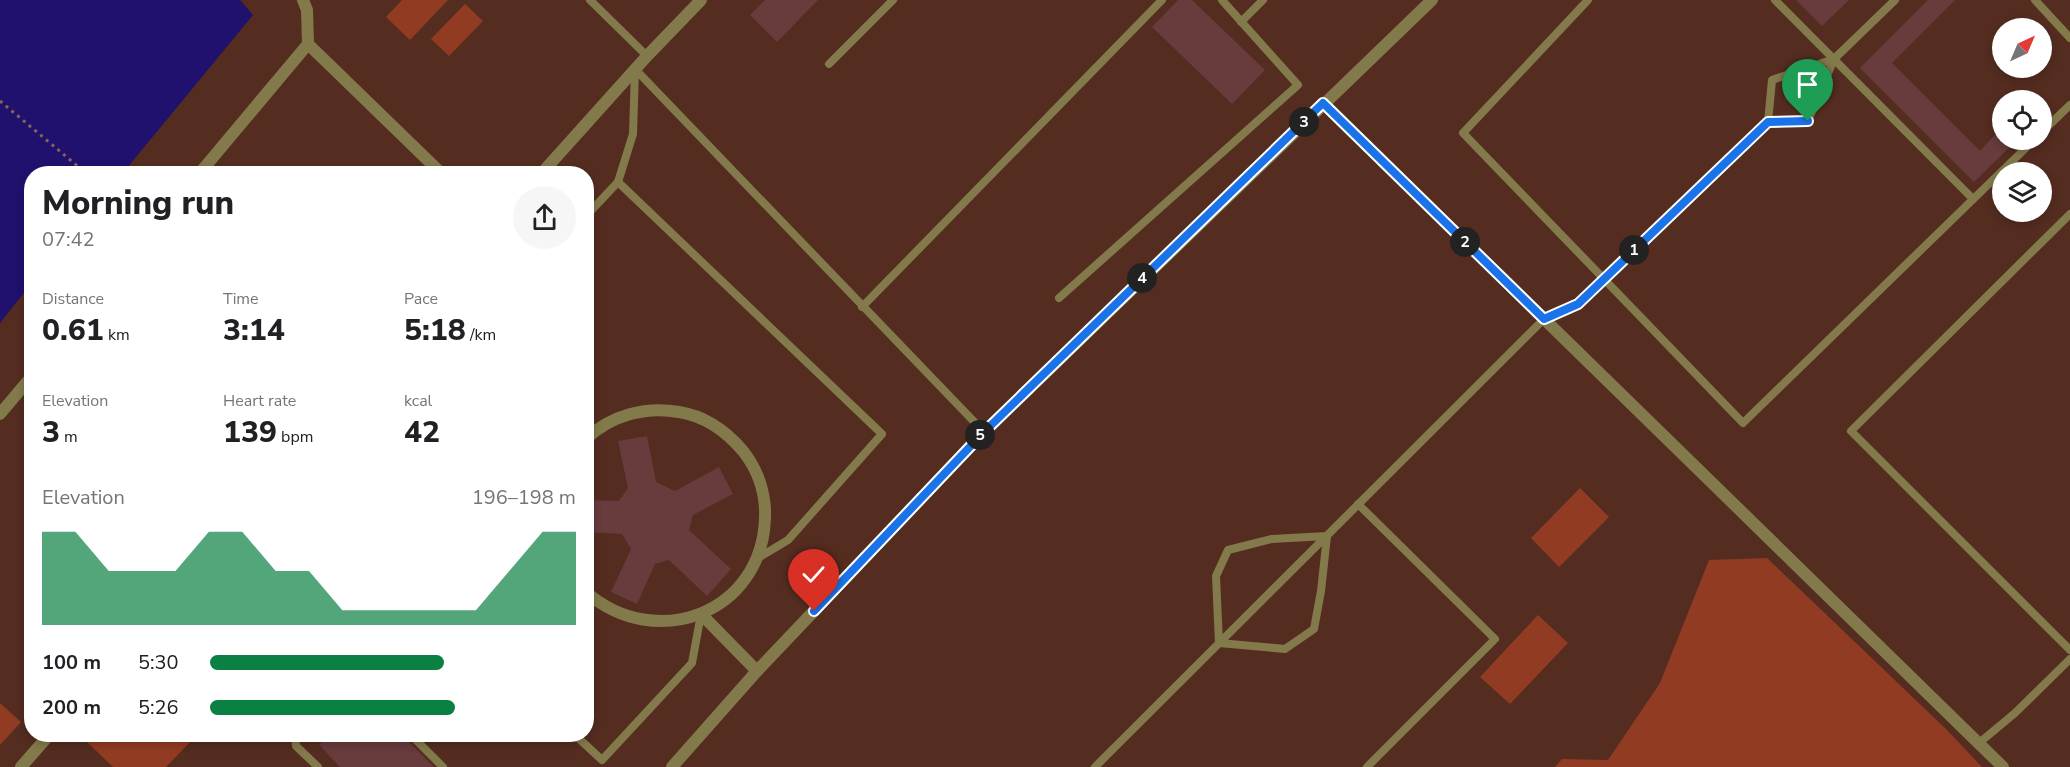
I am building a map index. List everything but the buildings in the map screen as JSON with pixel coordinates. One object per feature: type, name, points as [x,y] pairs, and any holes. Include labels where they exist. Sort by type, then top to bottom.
[{"type":"street","points":[[206,166],[308,44],[307,10],[303,0]]},
{"type":"street","points":[[548,166],[646,56],[701,0]]},
{"type":"street","points":[[672,767],[757,671],[984,432],[1432,0]]},
{"type":"street","points":[[308,44],[434,166]]},
{"type":"street","points":[[1323,103],[2003,767]]},
{"type":"street","points":[[0,414],[24,386]]},
{"type":"street","points":[[594,431],[615,419],[639,411],[673,411],[690,414],[713,424],[734,440],[750,459],[760,483],[766,508],[765,533],[758,558],[744,581],[725,600],[701,614],[670,621],[638,620],[617,613],[594,599]]},
{"type":"street","points":[[701,614],[757,671]]},
{"type":"street","points":[[21,767],[43,742]]},
{"type":"lane","points":[[590,0],[646,56]]},
{"type":"lane","points":[[829,64],[893,0]]},
{"type":"lane","points":[[862,307],[1162,0]]},
{"type":"lane","points":[[1059,298],[1298,85],[1222,0]]},
{"type":"lane","points":[[1241,22],[1263,0]]},
{"type":"lane","points":[[1588,0],[1463,133],[1743,423],[2024,150]]},
{"type":"lane","points":[[1775,0],[1973,200]]},
{"type":"lane","points":[[1768,122],[1808,121],[1834,59],[1895,0]]},
{"type":"lane","points":[[2035,0],[2070,38]]},
{"type":"lane","points":[[1095,767],[1544,319],[1578,304],[1768,122],[1772,80],[1834,59]]},
{"type":"lane","points":[[635,69],[984,432]]},
{"type":"lane","points":[[594,208],[618,182],[633,134],[635,69]]},
{"type":"lane","points":[[2052,122],[2070,105]]},
{"type":"lane","points":[[618,182],[882,434],[788,540],[758,558]]},
{"type":"lane","points":[[2070,214],[1851,431],[2070,650]]},
{"type":"lane","points":[[1358,504],[1495,639],[1367,767]]},
{"type":"lane","points":[[1219,644],[1216,576],[1228,550],[1272,538],[1327,536]]},
{"type":"lane","points":[[1219,644],[1285,649],[1314,629],[1322,591],[1327,536]]},
{"type":"lane","points":[[582,742],[602,760],[692,663],[701,614]]},
{"type":"lane","points":[[1979,743],[2015,713],[2070,659]]},
{"type":"lane","points":[[295,742],[296,746],[318,767]]},
{"type":"lane","points":[[418,742],[443,767]]},
{"type":"path","points":[[0,101],[77,166]]},
{"type":"shaded area","points":[[0,0],[240,0],[253,15],[129,166],[24,166],[24,293],[0,323]]},
{"type":"shaded area","points":[[402,0],[448,0],[410,40],[386,17]]},
{"type":"shaded area","points":[[465,4],[483,21],[449,56],[431,39]]},
{"type":"shaded area","points":[[1580,488],[1609,517],[1559,567],[1531,538]]},
{"type":"shaded area","points":[[1767,558],[1947,730],[1982,767],[1555,767],[1562,759],[1608,760],[1660,683],[1709,560]]},
{"type":"shaded area","points":[[1538,615],[1568,643],[1510,704],[1480,677]]},
{"type":"shaded area","points":[[0,703],[21,722],[0,745]]},
{"type":"shaded area","points":[[87,742],[190,742],[166,767],[113,767]]},
{"type":"route","points":[[814,611],[984,432],[1323,103],[1544,319],[1578,304],[1768,122],[1808,121]]}]
